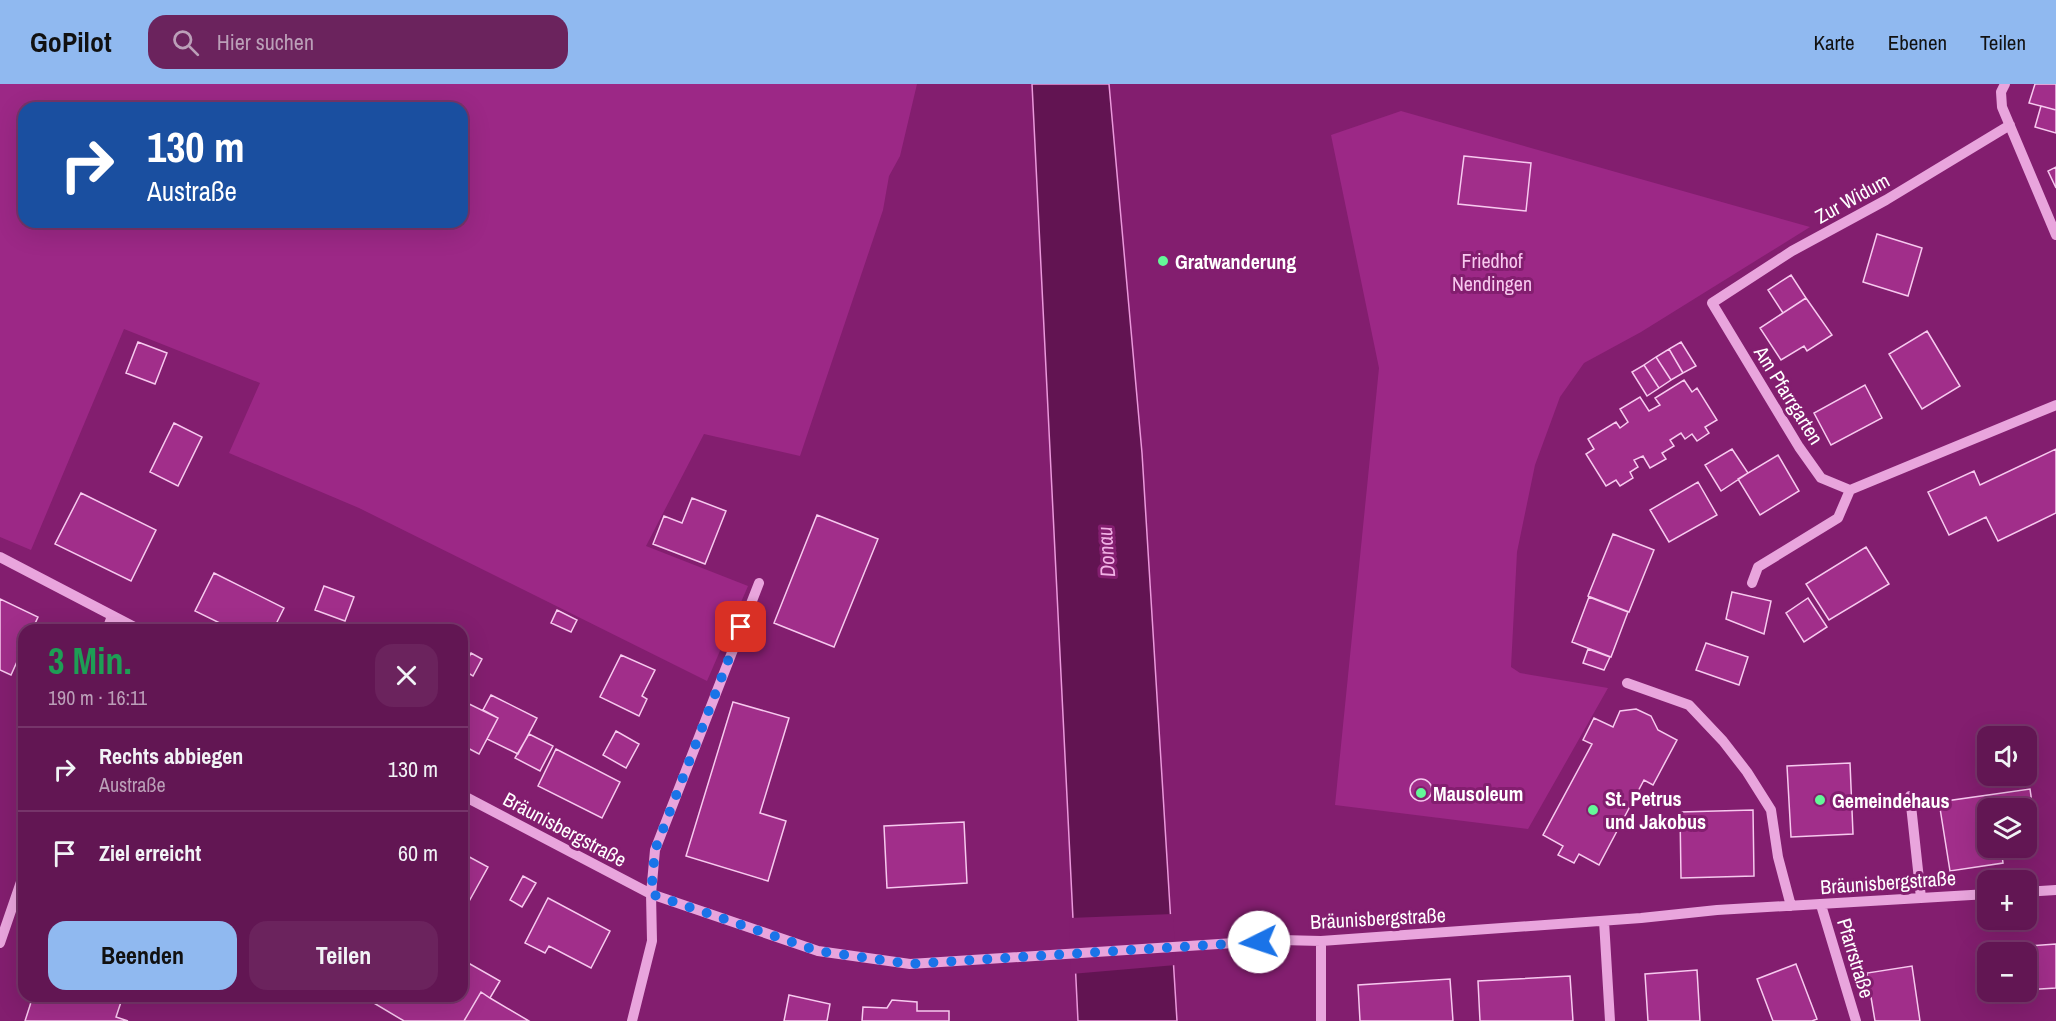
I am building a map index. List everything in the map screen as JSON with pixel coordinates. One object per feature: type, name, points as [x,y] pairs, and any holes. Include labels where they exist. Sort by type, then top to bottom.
[{"type":"street","points":[[2005,84],[2001,92],[2002,107],[2056,235]]},
{"type":"street","name":"Zur Widum","points":[[1712,303],[1792,251],[1886,200],[2010,125]]},
{"type":"street","name":"Am Pfarrgarten","points":[[1712,303],[1798,447],[1821,478],[1850,490]]},
{"type":"street","points":[[1752,583],[1758,567],[1838,518],[1850,490],[2056,405]]},
{"type":"street","points":[[0,557],[128,624]]},
{"type":"street","points":[[632,1021],[651,941],[651,894],[655,850],[759,583]]},
{"type":"street","points":[[109,624],[112,616]]},
{"type":"street","points":[[1627,683],[1689,705],[1724,741],[1747,772],[1771,810],[1778,857],[1791,906]]},
{"type":"street","points":[[1910,796],[1921,898]]},
{"type":"street","name":"Bräunisbergstraße","points":[[468,798],[651,894],[818,951],[910,964],[1281,940],[1322,941],[1604,921],[1717,910],[1977,895]]},
{"type":"street","points":[[0,943],[18,890]]},
{"type":"street","points":[[2037,891],[2056,890]]},
{"type":"street","name":"Pfarrstraße","points":[[1821,905],[1856,1021]]},
{"type":"street","points":[[1604,921],[1610,1021]]},
{"type":"street","points":[[1321,1021],[1322,941]]},
{"type":"green space","points":[[0,84],[917,84],[900,156],[889,176],[883,210],[800,456],[704,434],[646,546],[748,586],[707,681],[359,508],[229,453],[260,383],[124,329],[31,550],[0,537]]},
{"type":"green space","name":"Friedhof Nendingen","points":[[1401,111],[1810,227],[1641,332],[1584,363],[1560,397],[1535,465],[1517,552],[1511,667],[1520,673],[1608,688],[1528,829],[1335,805],[1379,368],[1331,135]]},
{"type":"water","name":"Donau","points":[[1032,84],[1109,84],[1142,453],[1177,1021],[1078,1021]]},
{"type":"pier","points":[[1173,914],[1176,965],[1071,974],[1069,918]]},
{"type":"building","points":[[2035,84],[2056,84],[2056,110],[2029,103]]},
{"type":"building","points":[[2041,106],[2056,110],[2056,133],[2035,127]]},
{"type":"building","points":[[1464,156],[1531,163],[1526,211],[1458,204]]},
{"type":"building","points":[[2056,167],[2056,188],[2048,171]]},
{"type":"building","points":[[1877,234],[1922,248],[1908,296],[1863,282]]},
{"type":"building","points":[[1791,275],[1806,298],[1783,313],[1768,290]]},
{"type":"building","points":[[1806,298],[1832,335],[1807,351],[1804,346],[1781,360],[1760,328]]},
{"type":"building","points":[[1927,331],[1960,386],[1922,409],[1889,354]]},
{"type":"building","points":[[138,342],[167,353],[155,384],[126,373]]},
{"type":"building","points":[[1681,342],[1696,366],[1683,373],[1669,349]]},
{"type":"building","points":[[1669,349],[1683,373],[1671,380],[1656,357]]},
{"type":"building","points":[[1656,357],[1671,380],[1659,388],[1644,365]]},
{"type":"building","points":[[1644,365],[1659,388],[1647,396],[1632,372]]},
{"type":"building","points":[[1684,380],[1692,392],[1697,388],[1717,420],[1705,427],[1709,433],[1697,441],[1692,434],[1685,439],[1681,433],[1670,440],[1674,446],[1662,453],[1666,459],[1650,468],[1643,456],[1634,460],[1638,467],[1630,472],[1633,478],[1620,486],[1616,480],[1606,486],[1586,454],[1594,449],[1588,439],[1616,422],[1620,428],[1628,422],[1620,409],[1640,397],[1649,411],[1660,405],[1655,398]]},
{"type":"building","points":[[1865,385],[1882,418],[1831,445],[1814,413]]},
{"type":"building","points":[[174,423],[202,437],[178,486],[150,472]]},
{"type":"building","points":[[1732,449],[1748,473],[1721,491],[1705,465]]},
{"type":"building","points":[[2056,449],[2056,513],[1998,541],[1986,517],[1949,535],[1928,492],[1974,471],[1980,485]]},
{"type":"building","points":[[1778,455],[1799,491],[1760,515],[1738,479]]},
{"type":"building","points":[[1698,482],[1717,515],[1669,542],[1650,510]]},
{"type":"building","points":[[81,493],[156,530],[131,581],[55,544]]},
{"type":"building","points":[[692,498],[726,511],[705,564],[653,544],[664,516],[682,523]]},
{"type":"building","points":[[817,515],[878,539],[834,647],[774,623]]},
{"type":"building","points":[[1613,534],[1654,550],[1629,612],[1588,596]]},
{"type":"building","points":[[1866,547],[1889,584],[1829,620],[1806,584]]},
{"type":"building","points":[[214,573],[284,608],[276,624],[222,624],[195,611]]},
{"type":"building","points":[[324,586],[354,597],[345,621],[315,610]]},
{"type":"building","points":[[1732,592],[1771,601],[1764,634],[1726,619]]},
{"type":"building","points":[[1589,597],[1628,612],[1611,657],[1572,642]]},
{"type":"building","points":[[1808,598],[1827,627],[1804,642],[1786,613]]},
{"type":"building","points":[[0,599],[38,617],[35,624],[18,624],[18,659],[11,675],[0,670]]},
{"type":"building","points":[[557,610],[577,620],[571,632],[551,623]]},
{"type":"building","points":[[1706,643],[1748,657],[1739,685],[1696,670]]},
{"type":"building","points":[[1588,649],[1610,657],[1604,670],[1583,663]]},
{"type":"building","points":[[471,653],[482,659],[473,676],[468,673],[468,659]]},
{"type":"building","points":[[621,655],[655,670],[642,696],[647,699],[639,716],[600,697]]},
{"type":"building","points":[[491,695],[537,718],[518,754],[487,739],[498,718],[483,710]]},
{"type":"building","points":[[733,702],[789,718],[760,813],[786,821],[768,881],[686,856]]},
{"type":"building","points":[[468,703],[498,718],[479,754],[468,748]]},
{"type":"building","name":"St. Petrus und Jakobus","points":[[1636,709],[1651,716],[1658,730],[1677,740],[1653,785],[1644,780],[1599,865],[1579,854],[1574,863],[1558,855],[1563,846],[1543,835],[1592,744],[1583,740],[1594,718],[1613,727],[1620,711]]},
{"type":"building","points":[[616,731],[639,744],[626,768],[603,755]]},
{"type":"building","points":[[529,734],[553,746],[540,771],[515,758]]},
{"type":"building","points":[[556,749],[620,782],[602,818],[538,786]]},
{"type":"building","name":"Gemeindehaus","points":[[1850,763],[1853,834],[1791,837],[1787,766]]},
{"type":"building","name":"Mausoleum","points":[[1421,779],[1429,782],[1432,790],[1429,798],[1421,801],[1413,798],[1410,790],[1413,782]]},
{"type":"building","points":[[2030,789],[2031,798],[1977,798],[1977,858],[2002,858],[2003,863],[1950,871],[1939,802]]},
{"type":"building","points":[[1753,810],[1754,876],[1681,878],[1680,812]]},
{"type":"building","points":[[964,822],[967,883],[887,888],[884,826]]},
{"type":"building","points":[[468,856],[488,867],[468,903]]},
{"type":"building","points":[[523,876],[536,883],[522,907],[510,900]]},
{"type":"building","points":[[548,898],[610,931],[591,968],[549,946],[545,953],[525,943]]},
{"type":"building","points":[[2056,944],[2056,988],[2037,989],[2037,945]]},
{"type":"building","points":[[468,963],[500,981],[490,998],[481,992],[464,1021],[404,1021],[372,1002],[468,1002]]},
{"type":"building","points":[[1796,964],[1817,1019],[1773,1021],[1757,979]]},
{"type":"building","points":[[1912,966],[1920,1021],[1875,1021],[1867,973]]},
{"type":"building","points":[[1697,970],[1700,1021],[1648,1021],[1645,974]]},
{"type":"building","points":[[1570,976],[1573,1021],[1480,1021],[1478,981]]},
{"type":"building","points":[[1450,979],[1453,1021],[1360,1021],[1358,985]]},
{"type":"building","points":[[481,992],[490,998],[529,1021],[464,1021]]},
{"type":"building","points":[[789,995],[830,1004],[827,1021],[784,1021]]},
{"type":"building","points":[[892,1000],[917,1002],[917,1011],[949,1011],[949,1021],[862,1021],[863,1007],[887,1008]]},
{"type":"building","points":[[31,1002],[121,1002],[116,1017],[128,1021],[25,1021]]},
{"type":"place","name":"Gratwanderung","points":[[1163,261]]},
{"type":"place","name":"Mausoleum","points":[[1421,793]]},
{"type":"place","name":"Gemeindehaus","points":[[1820,800]]},
{"type":"place","name":"St. Petrus und Jakobus","points":[[1593,810]]},
{"type":"route","points":[[741,627],[655,850],[651,894],[818,951],[910,964],[1259,942]]}]
